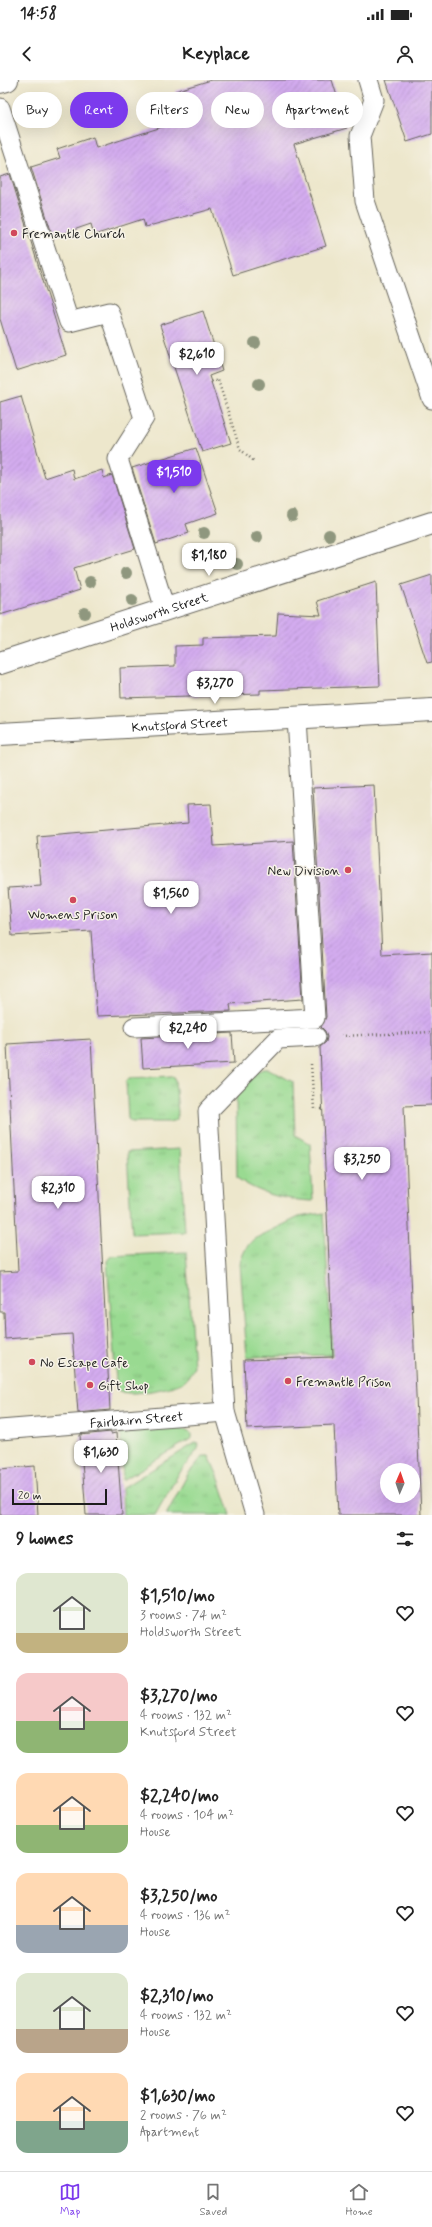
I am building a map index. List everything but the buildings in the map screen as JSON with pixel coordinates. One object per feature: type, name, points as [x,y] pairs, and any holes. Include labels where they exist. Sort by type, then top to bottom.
[{"type":"street","points":[[0,82],[7,80]]},
{"type":"street","name":"Holdsworth Street","points":[[0,663],[432,523]]},
{"type":"street","name":"Knutsford Street","points":[[0,734],[432,710]]},
{"type":"lane","points":[[368,80],[374,100],[360,136],[366,201],[432,399]]},
{"type":"lane","points":[[0,108],[69,322],[109,312],[144,418],[118,459],[165,609]]},
{"type":"lane","points":[[134,1027],[315,1018],[297,718]]},
{"type":"lane","points":[[254,1515],[225,1412],[208,1110],[278,1039],[316,1037]]},
{"type":"lane","name":"Fairbairn Street","points":[[0,1430],[225,1412]]},
{"type":"path","points":[[211,382],[218,380],[240,449],[255,462]]},
{"type":"path","points":[[316,1037],[432,1032]]},
{"type":"path","points":[[311,1057],[314,1110],[323,1109]]},
{"type":"green space","points":[[263,1069],[269,1069],[293,1082],[295,1135],[310,1144],[313,1201],[283,1198],[273,1195],[245,1184],[237,1178],[236,1091],[254,1073]]},
{"type":"green space","points":[[173,1076],[175,1080],[178,1113],[176,1120],[169,1122],[132,1122],[128,1119],[126,1082],[129,1078]]},
{"type":"green space","points":[[180,1149],[185,1232],[132,1234],[127,1152]]},
{"type":"green space","points":[[324,1213],[332,1355],[247,1357],[240,1263],[242,1256],[249,1244],[254,1239],[299,1217]]},
{"type":"green space","points":[[186,1252],[194,1367],[186,1379],[178,1384],[162,1389],[143,1392],[122,1392],[118,1389],[116,1382],[107,1261],[111,1256]]},
{"type":"green space","points":[[120,1421],[148,1422],[175,1426],[192,1434],[192,1438],[123,1480]]},
{"type":"green space","points":[[197,1442],[199,1444],[198,1449],[178,1475],[155,1515],[123,1515],[122,1488]]},
{"type":"green space","points":[[203,1456],[209,1456],[218,1476],[231,1515],[166,1515],[188,1474]]},
{"type":"place","name":"Fremantle Church","points":[[14,233]]},
{"type":"place","name":"New Division","points":[[348,870]]},
{"type":"place","name":"Womens Prison","points":[[73,900]]},
{"type":"place","name":"No Escape Cafe","points":[[32,1362]]},
{"type":"place","name":"Fremantle Prison","points":[[288,1381]]},
{"type":"place","name":"Gift Shop","points":[[90,1385]]}]
